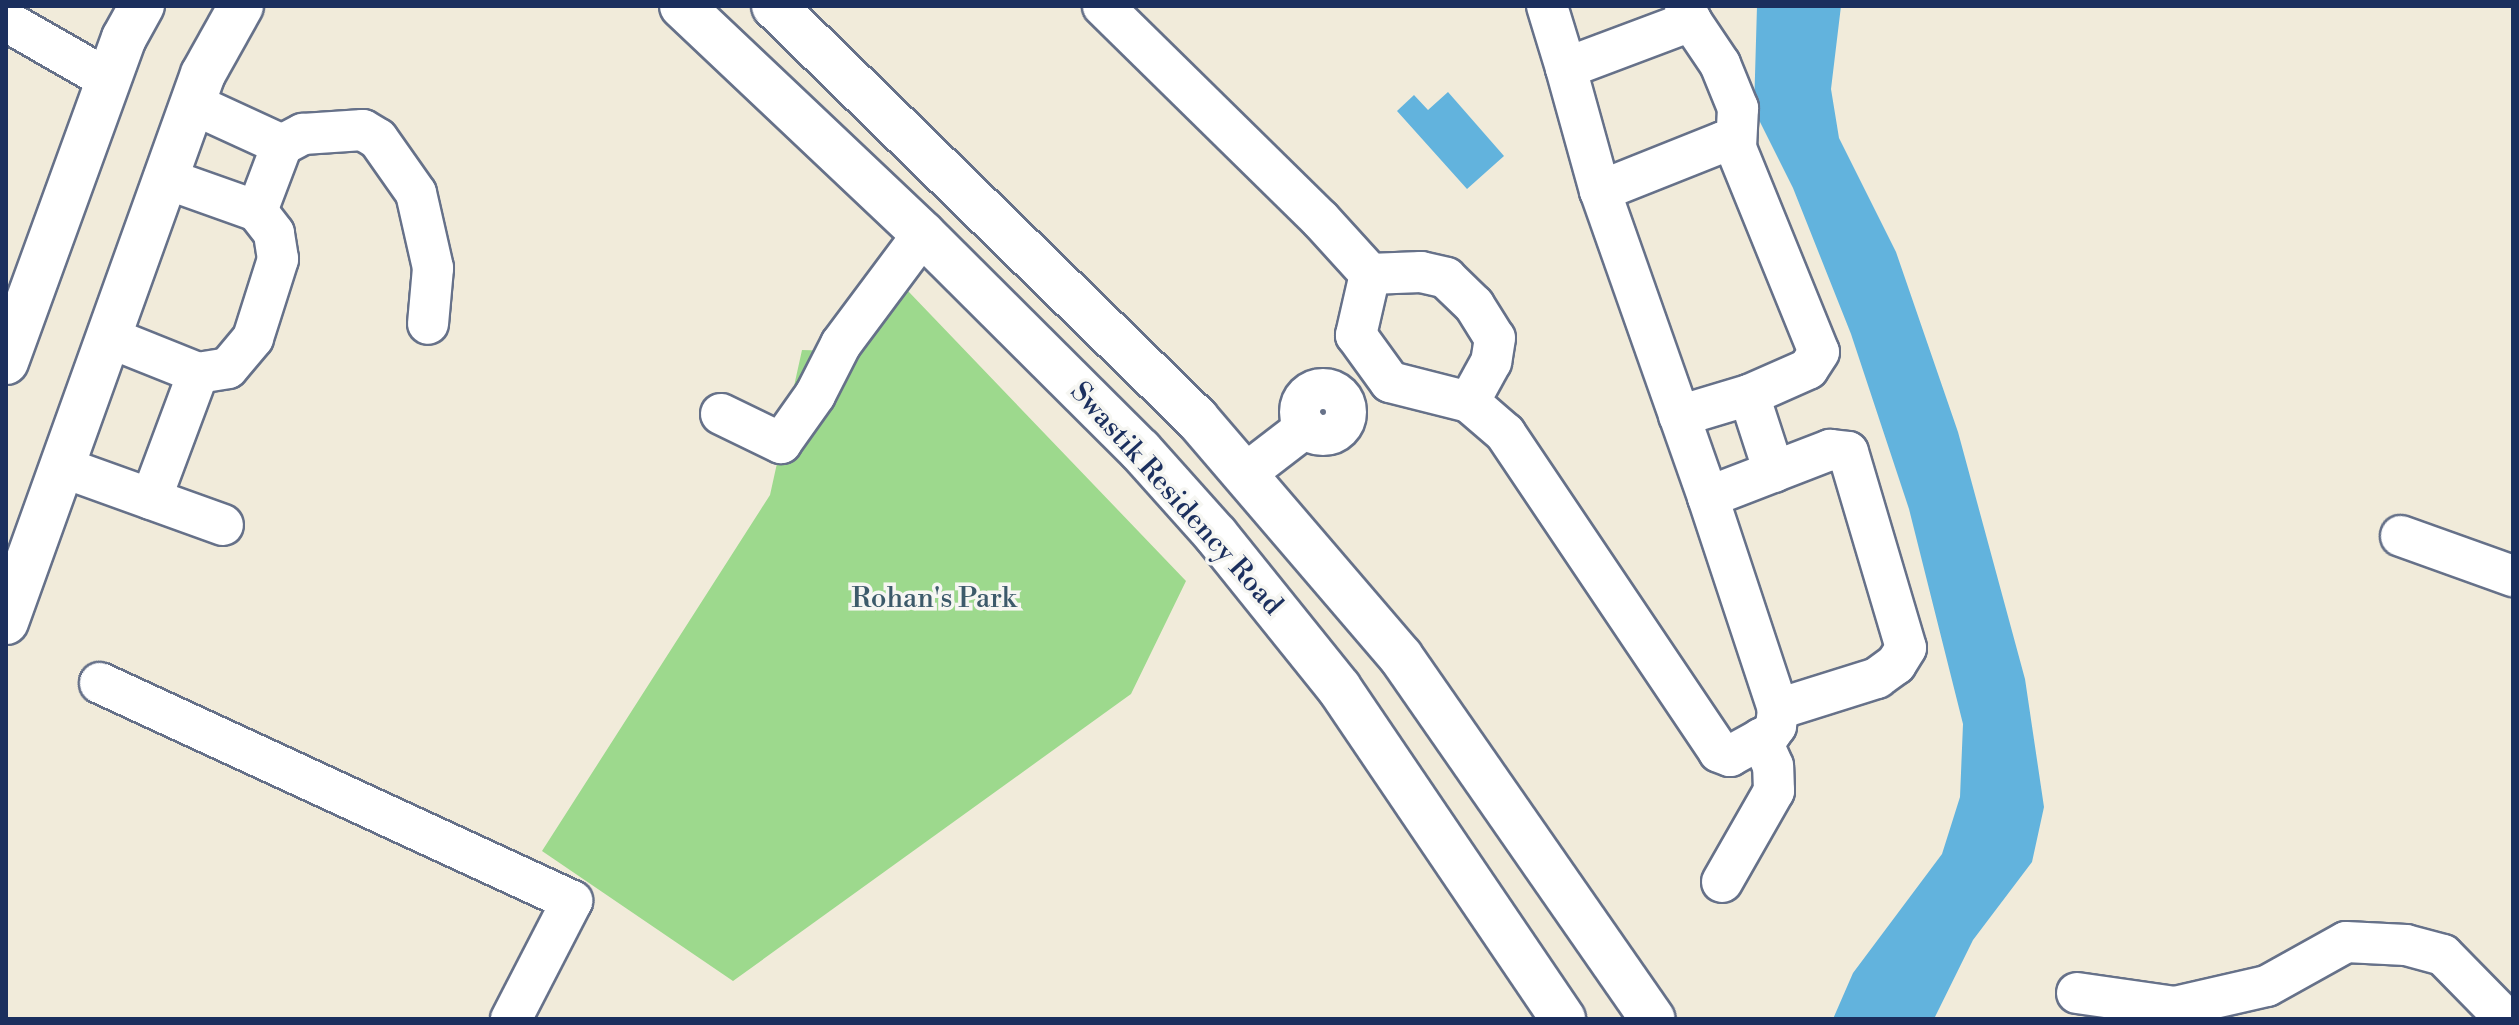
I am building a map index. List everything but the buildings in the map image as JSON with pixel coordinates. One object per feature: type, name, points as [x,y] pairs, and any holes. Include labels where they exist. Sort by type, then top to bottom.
[{"type":"main road","points":[[6,362],[124,38],[142,6]]},
{"type":"main road","points":[[6,622],[203,74],[241,6]]},
{"type":"main road","name":"Swastik Residency Road","points":[[682,6],[923,234],[1165,479],[1216,535],[1339,688],[1563,1019]]},
{"type":"main road","points":[[774,6],[1214,439],[1254,485],[1401,657],[1653,1019]]},
{"type":"main road","points":[[1165,479],[1214,439]]},
{"type":"main road","points":[[1216,535],[1254,485]]},
{"type":"main road","points":[[1311,653],[1364,613]]},
{"type":"street","points":[[1103,6],[1320,219],[1370,274],[1421,272],[1446,278],[1474,305],[1495,338],[1491,362],[1469,402]]},
{"type":"street","points":[[1547,6],[1600,191],[1708,497],[1769,724],[1774,791],[1722,882]]},
{"type":"street","points":[[1566,68],[1688,14],[1720,64],[1738,108],[1736,148],[1819,352],[1808,369],[1749,395],[1679,416]]},
{"type":"street","points":[[6,21],[109,80]]},
{"type":"street","points":[[193,104],[282,145]]},
{"type":"street","points":[[257,211],[282,145],[303,134],[363,130],[378,139],[416,193],[433,268],[428,324]]},
{"type":"street","points":[[1600,191],[1723,142],[1736,148]]},
{"type":"street","points":[[108,337],[198,373],[228,368],[253,338],[278,259],[274,233],[257,211],[164,178]]},
{"type":"street","points":[[721,414],[781,443],[815,395],[841,344],[923,234]]},
{"type":"street","points":[[1254,485],[1306,427],[1319,435],[1333,433],[1343,423],[1337,399],[1370,274]]},
{"type":"street","points":[[1356,335],[1390,382]]},
{"type":"street","points":[[151,499],[198,373]]},
{"type":"street","points":[[1337,399],[1390,382],[1469,402],[1505,433],[1719,752],[1730,756],[1769,724],[1877,678],[1896,664],[1906,648],[1848,452],[1830,450],[1708,497]]},
{"type":"street","points":[[1749,395],[1774,472]]},
{"type":"street","points":[[62,467],[223,525]]},
{"type":"street","points":[[2401,536],[2513,576]]},
{"type":"street","points":[[100,683],[572,901],[511,1019]]},
{"type":"street","points":[[2077,993],[2175,1007],[2267,986],[2346,942],[2406,945],[2443,955],[2506,1019]]},
{"type":"green space","name":"Rohan's Park","points":[[885,267],[1186,581],[1131,694],[733,981],[542,851],[770,495],[802,350],[837,351]]},
{"type":"water","points":[[1757,6],[1841,6],[1831,89],[1839,138],[1896,252],[1958,432],[2025,679],[2044,807],[2032,862],[1973,940],[1934,1019],[1833,1019],[1853,973],[1942,854],[1960,797],[1963,724],[1909,509],[1851,334],[1793,188],[1754,110]]},
{"type":"water","points":[[1448,92],[1504,156],[1467,189],[1397,111],[1414,95],[1428,110]]}]
